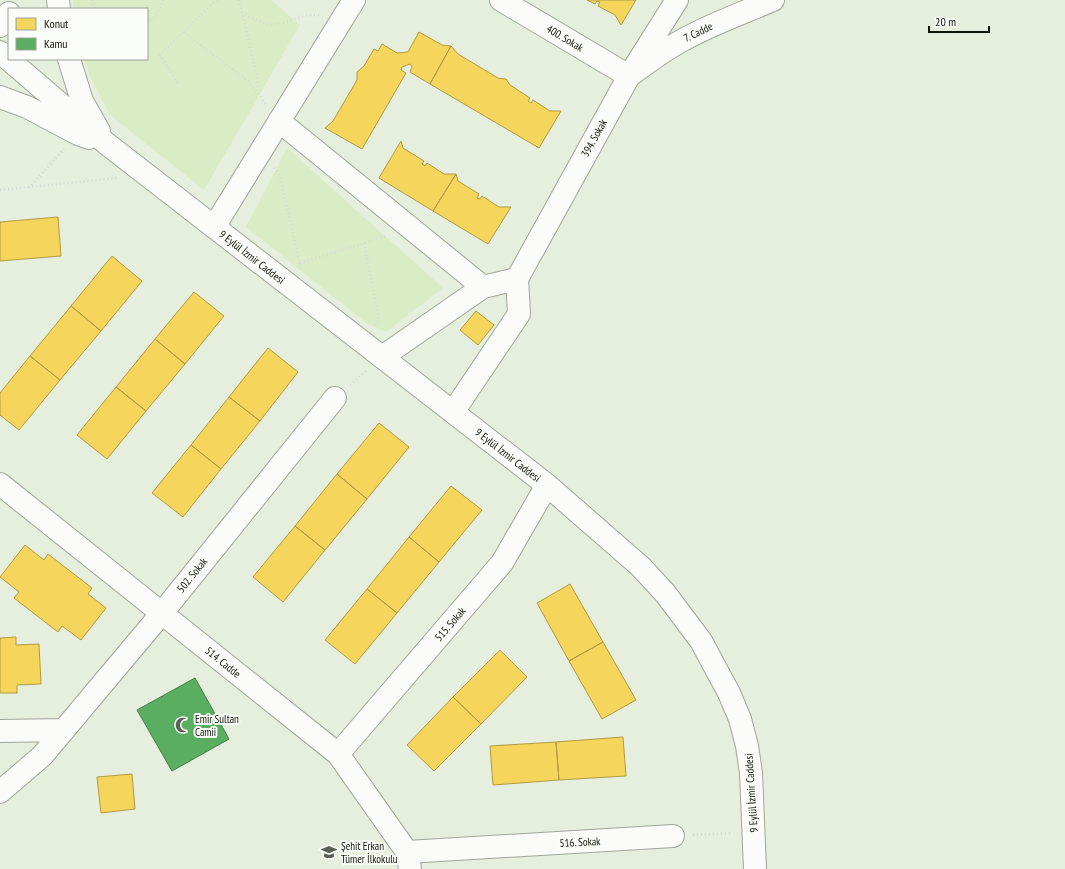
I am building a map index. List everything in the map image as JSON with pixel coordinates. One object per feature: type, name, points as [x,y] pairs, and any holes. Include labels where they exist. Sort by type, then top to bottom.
[{"type":"street","points":[[12,8],[18,0]]},
{"type":"street","points":[[214,227],[354,0]]},
{"type":"street","name":"400. Sokak","points":[[501,0],[629,76]]},
{"type":"street","name":"394. Sokak","points":[[516,279],[629,76],[676,0]]},
{"type":"street","name":"7. Cadde","points":[[629,76],[660,53],[683,39],[773,0]]},
{"type":"street","points":[[0,26],[8,14]]},
{"type":"street","name":"9 Eylül İzmir Caddesi","points":[[0,52],[8,59]]},
{"type":"street","name":"9 Eylül İzmir Caddesi","points":[[9,60],[107,144],[547,485],[641,567],[665,593],[701,641],[729,693],[740,719],[747,746],[751,773],[755,869]]},
{"type":"street","name":"9 Eylül İzmir Caddesi","points":[[69,60],[82,101],[107,144]]},
{"type":"street","name":"9 Eylül İzmir Caddesi","points":[[0,97],[27,107],[78,134],[107,144]]},
{"type":"street","points":[[279,121],[483,287]]},
{"type":"street","points":[[382,357],[483,287],[516,279],[519,314],[453,412]]},
{"type":"street","name":"502. Sokak","points":[[0,792],[42,756],[162,613],[335,398]]},
{"type":"street","name":"514. Cadde","points":[[0,484],[338,754],[409,860]]},
{"type":"street","name":"515. Sokak","points":[[338,754],[502,563],[547,485]]},
{"type":"street","points":[[0,731],[64,730]]},
{"type":"street","name":"516. Sokak","points":[[409,860],[673,836]]},
{"type":"path","points":[[148,22],[161,9],[163,0]]},
{"type":"path","points":[[177,84],[160,55],[217,0]]},
{"type":"path","points":[[239,0],[258,81],[257,92]]},
{"type":"path","points":[[242,12],[269,24],[313,14],[341,20]]},
{"type":"path","points":[[183,32],[247,80],[279,121]]},
{"type":"path","points":[[28,188],[78,134]]},
{"type":"path","points":[[258,154],[279,173],[300,263]]},
{"type":"path","points":[[0,190],[147,175]]},
{"type":"path","points":[[285,282],[300,263],[412,229]]},
{"type":"path","points":[[362,342],[379,320],[364,243]]},
{"type":"path","points":[[335,398],[382,357]]},
{"type":"path","points":[[673,836],[753,832]]},
{"type":"green space","points":[[73,0],[271,0],[300,25],[204,190],[110,115],[90,77],[85,60],[148,60],[148,8],[74,8]]},
{"type":"green space","points":[[287,148],[443,288],[386,332],[369,325],[246,227]]},
{"type":"building: Konut","points":[[587,0],[636,0],[621,25],[615,15],[598,6],[600,2],[597,1],[595,4]]},
{"type":"building: Konut","points":[[419,32],[442,45],[451,46],[430,84],[410,72],[412,67],[410,64],[402,67],[401,70],[406,73],[362,149],[325,128],[333,121],[357,80],[357,72],[364,66],[374,49],[378,51],[382,44],[397,53],[408,52]]},
{"type":"building: Konut","points":[[451,46],[458,54],[498,78],[506,79],[510,85],[530,98],[528,101],[531,103],[533,100],[550,111],[561,111],[539,148],[430,84]]},
{"type":"building: Konut","points":[[401,141],[403,148],[424,161],[422,164],[425,166],[427,163],[444,174],[456,174],[433,211],[379,178]]},
{"type":"building: Konut","points":[[456,174],[458,181],[479,194],[477,198],[480,199],[482,196],[499,207],[511,207],[488,244],[433,211]]},
{"type":"building: Konut","points":[[58,217],[61,256],[0,261],[0,222]]},
{"type":"building: Konut","points":[[112,256],[142,281],[101,331],[71,306]]},
{"type":"building: Konut","points":[[194,292],[224,316],[185,364],[155,339]]},
{"type":"building: Konut","points":[[71,306],[101,331],[60,380],[30,356]]},
{"type":"building: Konut","points":[[476,311],[494,325],[478,345],[460,330]]},
{"type":"building: Konut","points":[[155,339],[185,364],[146,411],[116,387]]},
{"type":"building: Konut","points":[[268,348],[298,372],[260,421],[229,397]]},
{"type":"building: Konut","points":[[30,356],[60,380],[19,430],[0,415],[0,393]]},
{"type":"building: Konut","points":[[116,387],[146,411],[107,459],[77,435]]},
{"type":"building: Konut","points":[[229,397],[260,421],[221,469],[191,445]]},
{"type":"building: Konut","points":[[379,423],[409,447],[367,499],[337,474]]},
{"type":"building: Konut","points":[[191,445],[221,469],[183,517],[152,493]]},
{"type":"building: Konut","points":[[337,474],[367,499],[325,550],[295,526]]},
{"type":"building: Konut","points":[[451,486],[482,510],[439,562],[409,537]]},
{"type":"building: Konut","points":[[295,526],[325,550],[283,602],[253,577]]},
{"type":"building: Konut","points":[[409,537],[439,562],[397,613],[367,589]]},
{"type":"building: Konut","points":[[25,545],[44,560],[48,554],[92,588],[88,594],[106,608],[81,640],[62,626],[58,632],[14,598],[19,592],[0,577]]},
{"type":"building: Konut","points":[[570,584],[603,642],[569,661],[537,603]]},
{"type":"building: Konut","points":[[367,589],[397,613],[355,664],[325,640]]},
{"type":"building: Konut","points":[[16,637],[16,645],[39,644],[41,684],[17,685],[17,693],[0,693],[0,638]]},
{"type":"building: Konut","points":[[603,642],[636,700],[602,719],[569,661]]},
{"type":"building: Konut","points":[[500,650],[527,677],[481,724],[453,697]]},
{"type":"building: Konut","points":[[453,697],[481,724],[434,771],[407,745]]},
{"type":"building: Konut","points":[[623,737],[626,776],[559,780],[556,742]]},
{"type":"building: Konut","points":[[556,742],[559,780],[493,785],[490,746]]},
{"type":"building: Konut","points":[[132,774],[135,809],[101,813],[97,777]]},
{"type":"building: Kamu","name":"Emir Sultan Camii","points":[[195,678],[229,739],[172,771],[137,710]]},
{"type":"place","name":"Emir Sultan Camii","points":[[183,725]]},
{"type":"place","name":"Şehit Erkan Tümer İlkokulu","points":[[329,852]]}]
